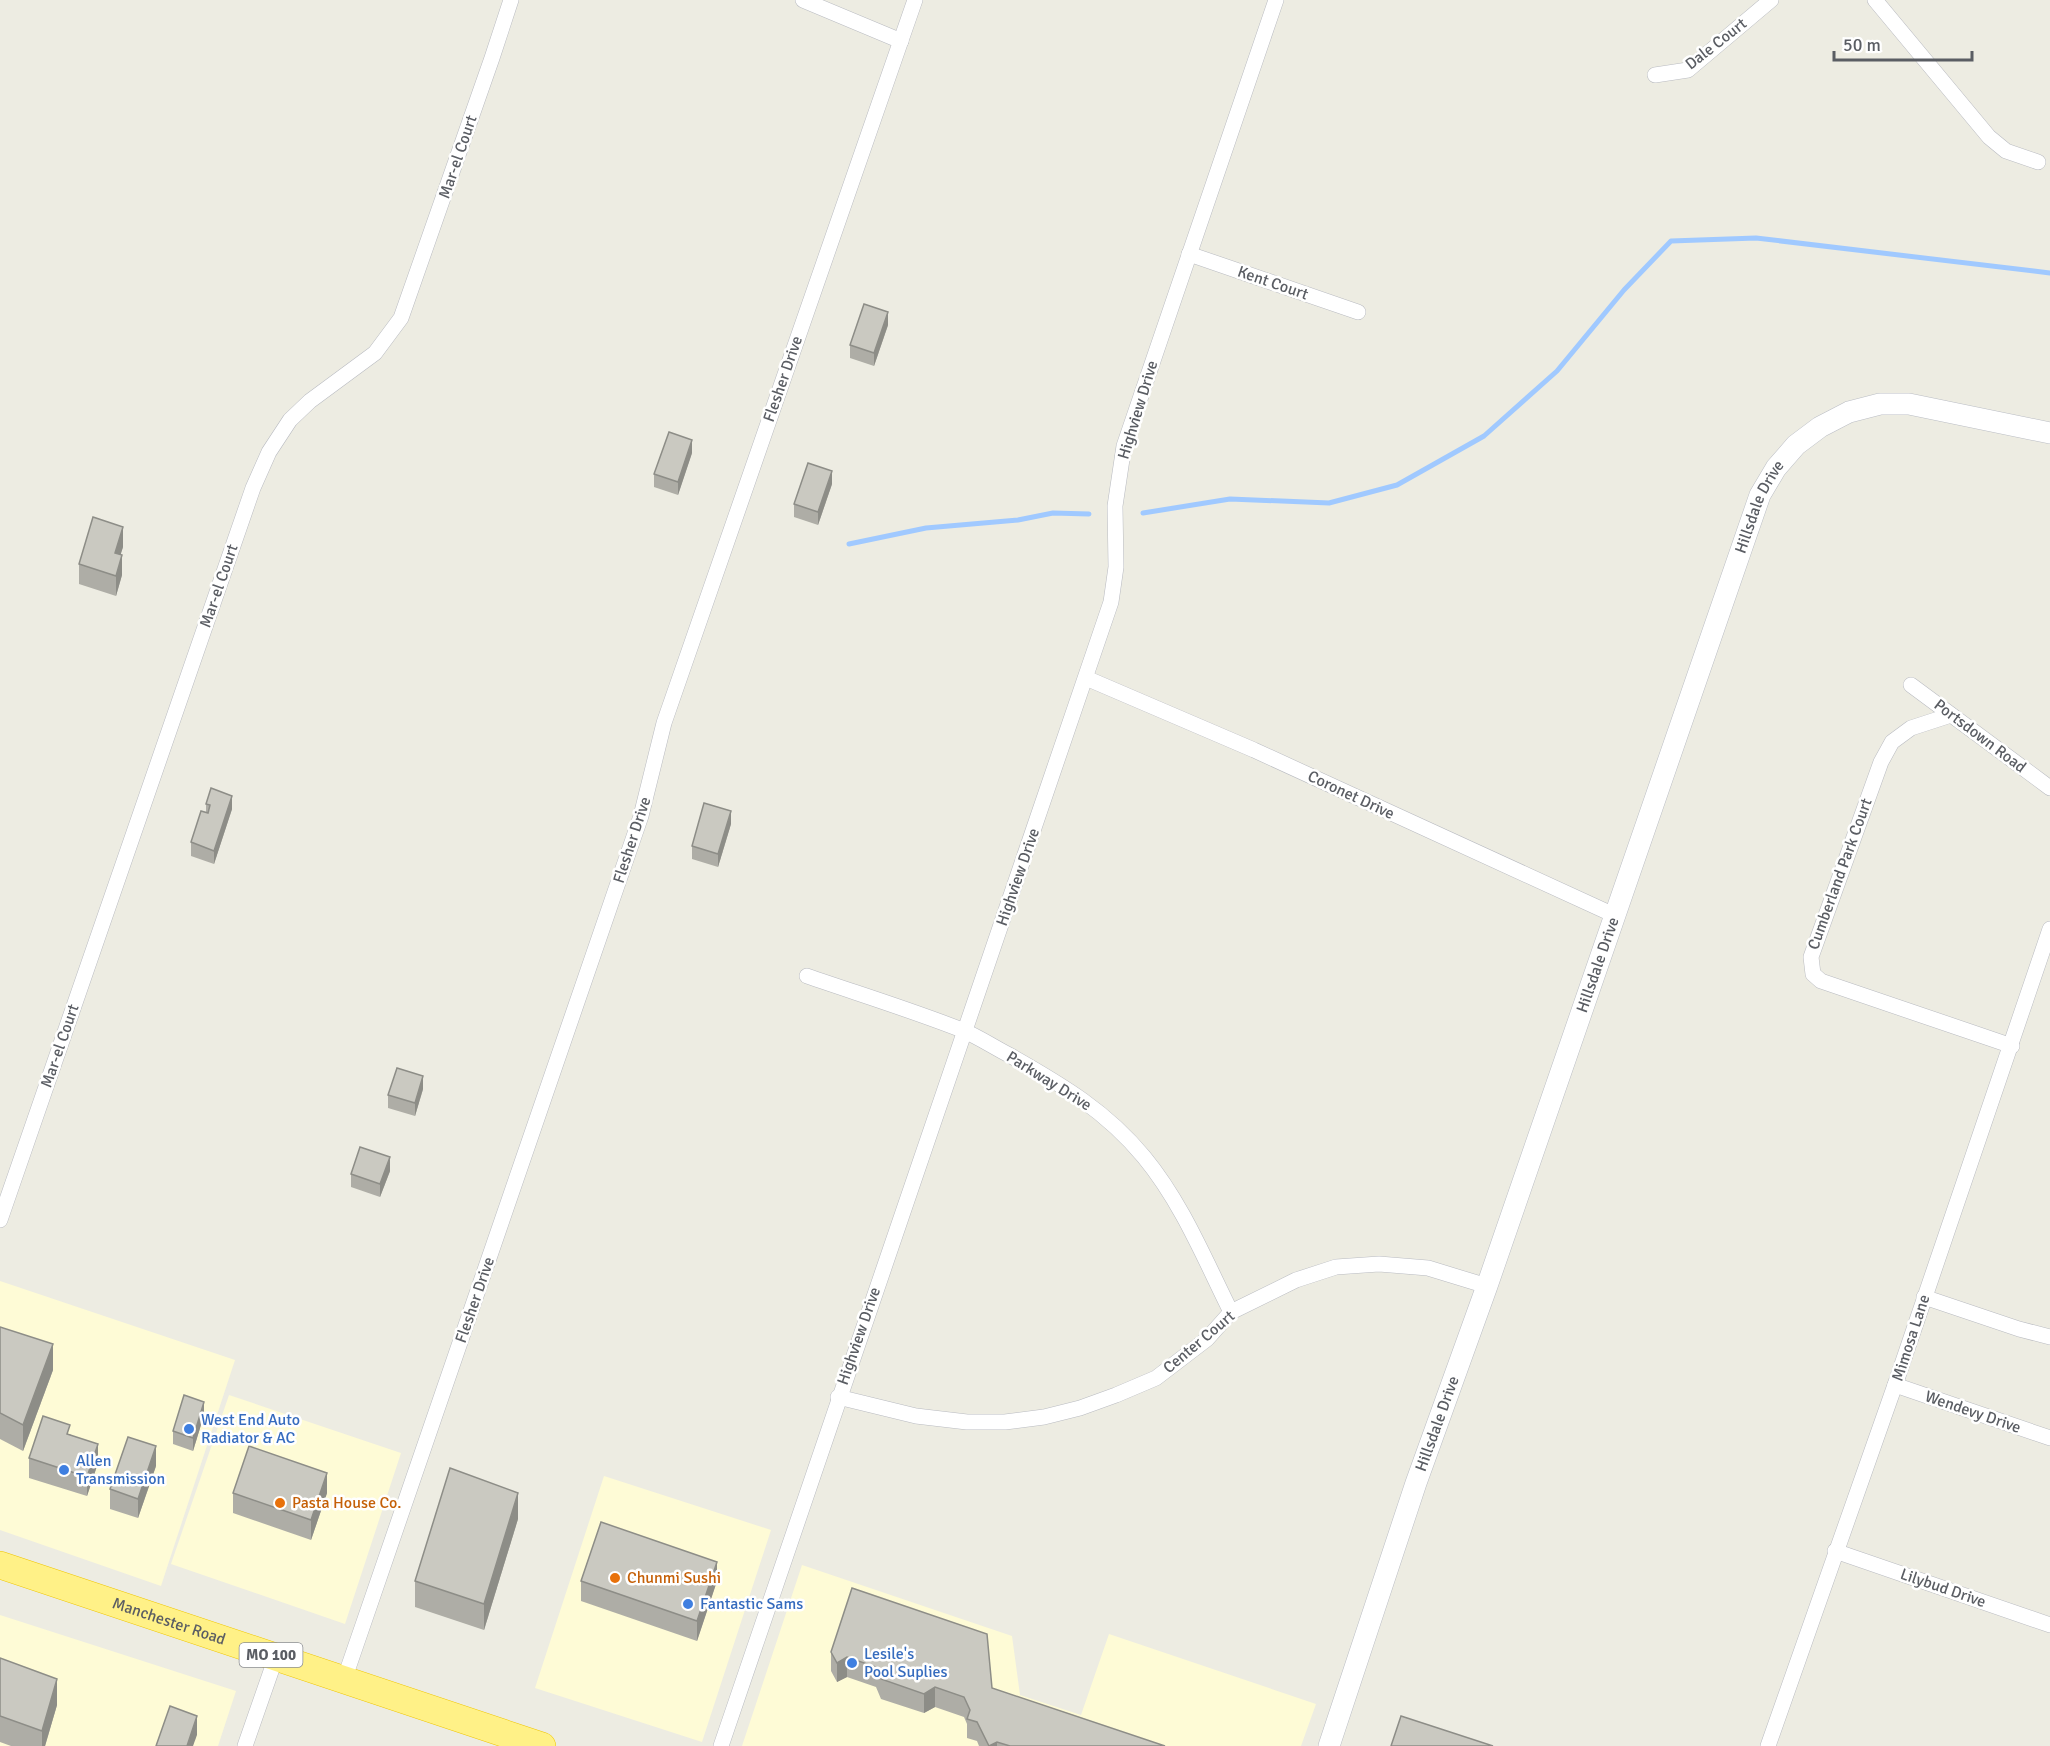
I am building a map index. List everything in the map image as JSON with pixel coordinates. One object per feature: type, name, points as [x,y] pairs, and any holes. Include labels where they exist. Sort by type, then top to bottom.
[{"type":"highway","name":"Manchester Road","points":[[0,1565],[542,1746]]},
{"type":"street","name":"Mar-el Court","points":[[0,1220],[253,488],[269,452],[290,420],[310,401],[375,353],[401,318],[511,0]]},
{"type":"street","points":[[803,0],[901,41]]},
{"type":"street","name":"Flesher Drive","points":[[344,1680],[641,816],[671,703],[915,0]]},
{"type":"street","name":"Highview Drive","points":[[721,1746],[838,1397],[1111,602],[1116,567],[1115,506],[1124,446],[1276,0]]},
{"type":"street","name":"Dale Court","points":[[1655,75],[1688,70],[1771,0]]},
{"type":"street","points":[[1875,0],[1989,137],[2006,151],[2038,162]]},
{"type":"street","name":"Kent Court","points":[[1189,254],[1358,312]]},
{"type":"street","name":"Hillsdale Drive","points":[[1329,1746],[1416,1483],[1760,495],[1776,468],[1796,445],[1820,427],[1849,412],[1880,404],[1909,404],[2050,434]]},
{"type":"street","name":"Coronet Drive","points":[[1086,678],[1254,750],[1614,915]]},
{"type":"street","name":"Portsdown Road","points":[[1911,685],[2050,788]]},
{"type":"street","name":"Cumberland Park Court","points":[[1951,715],[1911,728],[1892,742],[1881,762],[1811,957],[1813,974],[1821,981],[2012,1046]]},
{"type":"street","name":"Mimosa Lane","points":[[1768,1746],[1895,1385],[2050,929]]},
{"type":"street","name":"Parkway Drive","points":[[807,976],[965,1031],[1058,1082],[1091,1105],[1120,1130],[1146,1159],[1169,1191],[1188,1224],[1231,1312]]},
{"type":"street","name":"Center Court","points":[[838,1397],[916,1416],[967,1422],[1005,1422],[1044,1417],[1080,1408],[1156,1378],[1207,1339],[1231,1312],[1296,1280],[1336,1267],[1379,1264],[1428,1268],[1486,1286]]},
{"type":"street","points":[[1924,1297],[2050,1337]]},
{"type":"street","name":"Wendevy Drive","points":[[1895,1385],[2050,1438]]},
{"type":"street","name":"Lilybud Drive","points":[[1835,1551],[2050,1625]]},
{"type":"street","points":[[245,1746],[276,1657]]},
{"type":"shaded area","points":[[0,1281],[235,1360],[161,1586],[0,1530]]},
{"type":"shaded area","points":[[229,1395],[401,1453],[345,1624],[171,1564]]},
{"type":"shaded area","points":[[604,1476],[771,1530],[702,1742],[535,1688]]},
{"type":"shaded area","points":[[802,1565],[1012,1636],[1020,1695],[1081,1715],[1109,1634],[1316,1704],[1301,1746],[742,1746]]},
{"type":"shaded area","points":[[0,1615],[236,1691],[218,1746],[0,1746]]},
{"type":"building","points":[[864,304],[888,312],[874,353],[850,345]]},
{"type":"building","points":[[669,432],[692,440],[678,482],[654,474]]},
{"type":"building","points":[[808,463],[832,471],[818,512],[794,504]]},
{"type":"building","points":[[93,517],[123,527],[115,553],[122,555],[116,576],[79,564]]},
{"type":"building","points":[[211,788],[232,796],[214,851],[191,842],[201,811],[208,813],[210,805],[206,804]]},
{"type":"building","points":[[704,803],[731,811],[718,854],[692,846]]},
{"type":"building","points":[[397,1068],[423,1076],[415,1103],[388,1095]]},
{"type":"building","points":[[360,1147],[390,1157],[380,1184],[351,1174]]},
{"type":"building","points":[[0,1327],[53,1344],[23,1425],[0,1413]]},
{"type":"building","points":[[184,1395],[204,1402],[193,1438],[173,1431]]},
{"type":"building","points":[[43,1416],[70,1425],[67,1434],[98,1444],[87,1477],[29,1458]]},
{"type":"building","points":[[128,1437],[156,1446],[138,1499],[110,1489]]},
{"type":"building","points":[[249,1446],[327,1473],[311,1520],[233,1493]]},
{"type":"building","points":[[450,1468],[518,1493],[484,1604],[415,1581]]},
{"type":"building","points":[[601,1522],[717,1562],[697,1621],[581,1581]]},
{"type":"building","points":[[852,1588],[987,1634],[992,1688],[1165,1746],[1010,1746],[997,1742],[989,1746],[977,1722],[967,1719],[970,1710],[964,1697],[935,1687],[924,1694],[881,1679],[876,1667],[847,1657],[837,1663],[831,1652]]},
{"type":"building","points":[[0,1658],[57,1679],[42,1731],[0,1716]]},
{"type":"building","points":[[170,1706],[197,1716],[187,1746],[156,1746]]},
{"type":"building","points":[[1401,1716],[1493,1746],[1391,1746]]},
{"type":"waterway","points":[[1143,513],[1230,499],[1329,503],[1397,485],[1484,436],[1557,371],[1624,290],[1671,241],[1756,238],[2050,273]]},
{"type":"waterway","points":[[849,544],[926,528],[1018,520],[1053,513],[1089,514]]},
{"type":"place","name":"West End Auto Radiator & AC","points":[[189,1429]]},
{"type":"place","name":"Allen Transmission","points":[[64,1470]]},
{"type":"place","name":"Pasta House Co.","points":[[280,1503]]},
{"type":"place","name":"Chunmi Sushi","points":[[615,1578]]},
{"type":"place","name":"Fantastic Sams","points":[[688,1604]]},
{"type":"place","name":"Lesile's Pool Suplies","points":[[852,1663]]}]
